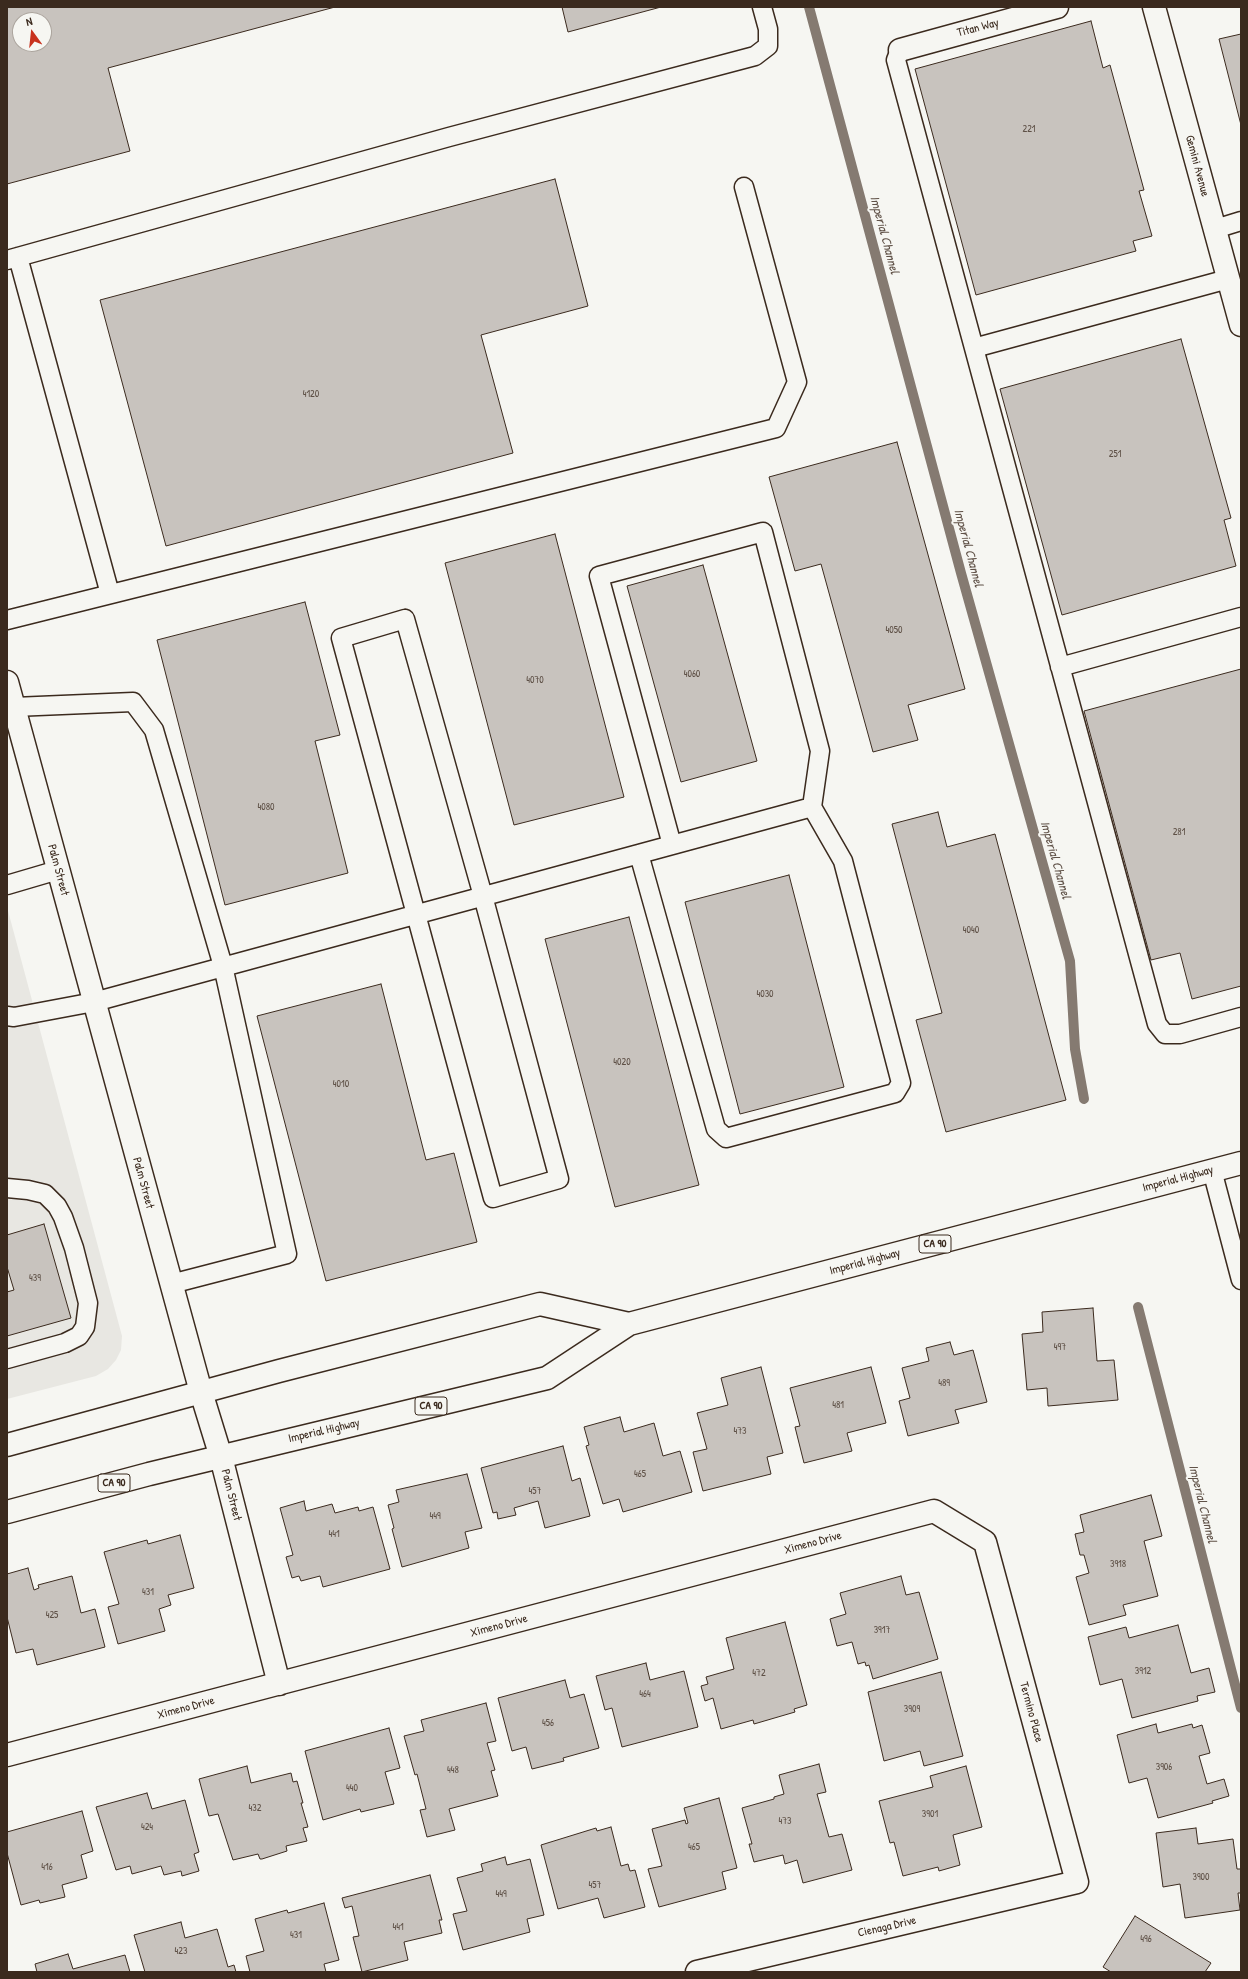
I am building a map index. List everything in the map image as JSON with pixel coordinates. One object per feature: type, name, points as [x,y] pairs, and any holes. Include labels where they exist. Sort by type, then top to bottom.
[{"type":"street","name":"Titan Way","points":[[900,50],[1057,7]]},
{"type":"street","name":"Gemini Avenue","points":[[1154,7],[1241,325]]},
{"type":"street","name":"Palm Street","points":[[7,682],[200,1392],[221,1457],[279,1684]]},
{"type":"street","name":"Imperial Highway","points":[[7,1512],[221,1457],[547,1378],[629,1324],[1241,1162]]},
{"type":"street","name":"Imperial Highway","points":[[7,1445],[200,1392],[540,1304],[629,1324]]},
{"type":"street","name":"Ximeno Drive","points":[[7,1754],[279,1684],[934,1511],[985,1542]]},
{"type":"street","name":"Termino Place","points":[[985,1542],[1077,1882]]},
{"type":"street","name":"Cienaga Drive","points":[[697,1972],[1077,1882]]},
{"type":"lane","points":[[110,594],[12,259],[449,137],[755,56],[768,46],[768,29],[762,7]]},
{"type":"lane","points":[[900,50],[896,60],[1156,1024],[1165,1034],[1180,1034],[1241,1017]]},
{"type":"lane","points":[[7,620],[776,428],[797,382],[744,187]]},
{"type":"lane","points":[[1214,229],[1241,221]]},
{"type":"lane","points":[[974,348],[1228,279]]},
{"type":"lane","points":[[639,854],[716,1129],[726,1138],[895,1093],[901,1083],[843,861],[812,807],[820,751],[763,532],[599,576],[672,844]]},
{"type":"lane","points":[[1060,667],[1241,618]]},
{"type":"lane","points":[[405,619],[483,896],[559,1179],[493,1198],[416,914],[341,638],[405,619]]},
{"type":"lane","points":[[14,707],[134,702],[154,730],[223,966],[287,1254],[171,1284]]},
{"type":"lane","points":[[7,1016],[14,1017],[94,1002],[812,807]]},
{"type":"lane","points":[[7,885],[58,870]]},
{"type":"lane","points":[[1212,1170],[1241,1280]]},
{"type":"lane","points":[[7,1188],[28,1190],[45,1194],[57,1206],[64,1217],[74,1248],[88,1303],[85,1327],[79,1336],[65,1343],[7,1359]]},
{"type":"shaded area","points":[[7,907],[122,1336],[121,1350],[116,1360],[108,1369],[96,1376],[7,1399]]},
{"type":"building","points":[[7,7],[335,7],[108,68],[130,151],[7,184]]},
{"type":"building","points":[[562,7],[661,7],[568,32]]},
{"type":"building","points":[[1091,21],[1103,68],[1110,65],[1144,190],[1139,191],[1152,236],[1133,241],[1136,251],[976,295],[915,69]]},
{"type":"building","points":[[1241,34],[1241,125],[1219,39]]},
{"type":"building","points":[[555,179],[588,306],[481,335],[513,453],[166,546],[100,300]]},
{"type":"building","points":[[1181,339],[1231,518],[1224,520],[1236,566],[1062,615],[1000,389]]},
{"type":"building","points":[[897,442],[965,689],[908,705],[918,740],[873,752],[821,564],[795,571],[769,477]]},
{"type":"building","points":[[555,534],[624,797],[514,825],[445,563]]},
{"type":"building","points":[[703,565],[757,761],[681,782],[627,586]]},
{"type":"building","points":[[305,602],[340,735],[315,741],[348,873],[225,905],[157,640]]},
{"type":"building","points":[[1241,669],[1241,986],[1192,999],[1180,953],[1151,960],[1084,711]]},
{"type":"building","points":[[938,812],[947,847],[995,834],[1066,1100],[946,1132],[916,1020],[942,1013],[892,824]]},
{"type":"building","points":[[789,875],[844,1087],[740,1114],[685,902]]},
{"type":"building","points":[[629,917],[699,1185],[615,1207],[545,939]]},
{"type":"building","points":[[381,984],[426,1160],[454,1153],[477,1242],[326,1281],[257,1016]]},
{"type":"building","points":[[44,1224],[71,1318],[7,1336],[7,1292],[14,1290],[7,1267],[7,1235]]},
{"type":"building","points":[[1093,1308],[1097,1361],[1114,1360],[1118,1400],[1048,1406],[1047,1388],[1027,1390],[1022,1334],[1043,1332],[1042,1312]]},
{"type":"building","points":[[950,1342],[954,1355],[973,1350],[987,1402],[955,1410],[959,1423],[908,1436],[899,1401],[910,1398],[902,1368],[929,1361],[926,1348]]},
{"type":"building","points":[[761,1367],[783,1453],[767,1457],[771,1474],[703,1491],[693,1452],[707,1449],[697,1413],[728,1405],[721,1378]]},
{"type":"building","points":[[871,1367],[886,1423],[847,1433],[852,1451],[804,1463],[795,1427],[800,1426],[790,1388]]},
{"type":"building","points":[[620,1417],[624,1432],[654,1423],[663,1456],[680,1451],[692,1492],[623,1512],[619,1499],[603,1504],[586,1446],[589,1445],[584,1427]]},
{"type":"building","points":[[563,1446],[572,1481],[580,1478],[590,1516],[545,1528],[538,1501],[514,1508],[516,1515],[498,1519],[497,1512],[493,1513],[481,1468]]},
{"type":"building","points":[[467,1474],[482,1528],[465,1532],[469,1548],[402,1567],[392,1529],[394,1528],[388,1505],[399,1502],[396,1490]]},
{"type":"building","points":[[1151,1495],[1162,1536],[1144,1541],[1158,1596],[1123,1605],[1126,1615],[1089,1625],[1076,1577],[1089,1573],[1084,1555],[1080,1555],[1075,1534],[1084,1532],[1080,1515]]},
{"type":"building","points":[[304,1501],[306,1511],[332,1504],[335,1513],[358,1507],[359,1511],[373,1507],[390,1569],[323,1587],[320,1576],[301,1581],[299,1576],[292,1578],[286,1557],[293,1555],[280,1508]]},
{"type":"building","points":[[180,1535],[194,1588],[168,1595],[171,1605],[159,1609],[165,1631],[118,1644],[108,1607],[119,1604],[104,1552],[147,1540],[148,1544]]},
{"type":"building","points":[[28,1568],[34,1590],[39,1588],[38,1585],[72,1576],[81,1613],[95,1609],[105,1647],[37,1665],[33,1649],[16,1653],[7,1617],[7,1574]]},
{"type":"building","points":[[901,1576],[906,1595],[919,1592],[938,1659],[873,1679],[869,1665],[866,1666],[865,1662],[858,1664],[852,1642],[837,1646],[830,1619],[846,1614],[840,1593]]},
{"type":"building","points":[[785,1622],[807,1705],[794,1709],[795,1712],[754,1724],[753,1720],[721,1729],[713,1698],[705,1701],[701,1686],[708,1684],[706,1677],[734,1669],[726,1638]]},
{"type":"building","points":[[1178,1625],[1191,1673],[1209,1668],[1215,1692],[1197,1696],[1198,1701],[1132,1718],[1122,1679],[1100,1685],[1088,1637],[1126,1627],[1129,1638]]},
{"type":"building","points":[[646,1663],[650,1680],[684,1671],[698,1727],[622,1747],[612,1708],[605,1710],[596,1676]]},
{"type":"building","points":[[941,1672],[963,1756],[924,1766],[920,1751],[884,1761],[868,1692]]},
{"type":"building","points":[[565,1680],[570,1698],[584,1694],[599,1748],[563,1758],[564,1761],[532,1769],[526,1747],[512,1751],[498,1698]]},
{"type":"building","points":[[486,1703],[496,1741],[487,1743],[495,1770],[491,1771],[498,1796],[449,1809],[455,1830],[427,1837],[420,1810],[426,1809],[417,1774],[415,1775],[404,1736],[424,1731],[421,1720]]},
{"type":"building","points":[[1156,1724],[1158,1733],[1192,1724],[1193,1728],[1202,1725],[1210,1753],[1199,1756],[1207,1784],[1224,1779],[1229,1796],[1212,1801],[1213,1803],[1158,1818],[1147,1778],[1129,1783],[1117,1735]]},
{"type":"building","points":[[389,1728],[400,1768],[385,1772],[394,1804],[361,1812],[360,1809],[323,1820],[305,1751]]},
{"type":"building","points":[[819,1764],[826,1792],[817,1794],[829,1837],[842,1834],[852,1870],[803,1883],[797,1860],[785,1864],[783,1855],[754,1862],[749,1844],[752,1844],[742,1808],[774,1799],[774,1797],[784,1794],[779,1775]]},
{"type":"building","points":[[247,1766],[251,1783],[291,1773],[293,1782],[297,1781],[303,1803],[301,1803],[308,1827],[303,1828],[307,1841],[286,1846],[287,1851],[262,1859],[260,1859],[258,1854],[233,1860],[218,1814],[209,1816],[199,1779]]},
{"type":"building","points":[[966,1766],[982,1827],[953,1835],[960,1865],[939,1871],[938,1867],[903,1876],[894,1842],[890,1843],[879,1801],[933,1787],[930,1776]]},
{"type":"building","points":[[147,1793],[152,1809],[185,1800],[199,1852],[194,1854],[199,1871],[182,1876],[181,1871],[164,1875],[161,1866],[132,1874],[130,1866],[116,1870],[96,1807]]},
{"type":"building","points":[[719,1798],[737,1868],[722,1872],[726,1889],[659,1907],[648,1869],[662,1866],[652,1829],[685,1820],[686,1824],[688,1823],[684,1808]]},
{"type":"building","points":[[82,1811],[93,1851],[81,1855],[87,1878],[62,1885],[65,1897],[40,1903],[39,1900],[21,1905],[7,1853],[7,1832]]},
{"type":"building","points":[[611,1827],[621,1866],[628,1864],[630,1871],[635,1870],[645,1907],[604,1918],[598,1898],[558,1909],[541,1845],[596,1828],[597,1831]]},
{"type":"building","points":[[1196,1828],[1198,1844],[1233,1839],[1237,1869],[1241,1869],[1241,1893],[1238,1893],[1240,1910],[1185,1918],[1180,1884],[1163,1887],[1156,1833]]},
{"type":"building","points":[[505,1857],[507,1865],[530,1859],[544,1915],[527,1919],[530,1932],[463,1950],[453,1914],[467,1911],[457,1878],[483,1871],[481,1864]]},
{"type":"building","points":[[430,1875],[442,1920],[439,1920],[442,1933],[404,1942],[408,1960],[362,1972],[353,1937],[359,1936],[352,1906],[345,1908],[342,1898]]},
{"type":"building","points":[[324,1903],[339,1960],[324,1964],[326,1972],[250,1972],[246,1956],[264,1951],[255,1919],[287,1910],[288,1913]]},
{"type":"building","points":[[1135,1916],[1211,1963],[1205,1972],[1111,1972],[1103,1967]]},
{"type":"building","points":[[181,1922],[185,1938],[217,1929],[228,1967],[234,1965],[236,1972],[145,1972],[134,1935]]},
{"type":"building","points":[[68,1954],[73,1969],[125,1955],[130,1972],[37,1972],[35,1964]]},
{"type":"waterway","name":"Imperial Channel","points":[[809,7],[961,573],[1070,961],[1075,1049],[1084,1099]]},
{"type":"waterway","name":"Imperial Channel","points":[[1138,1307],[1241,1708]]}]
